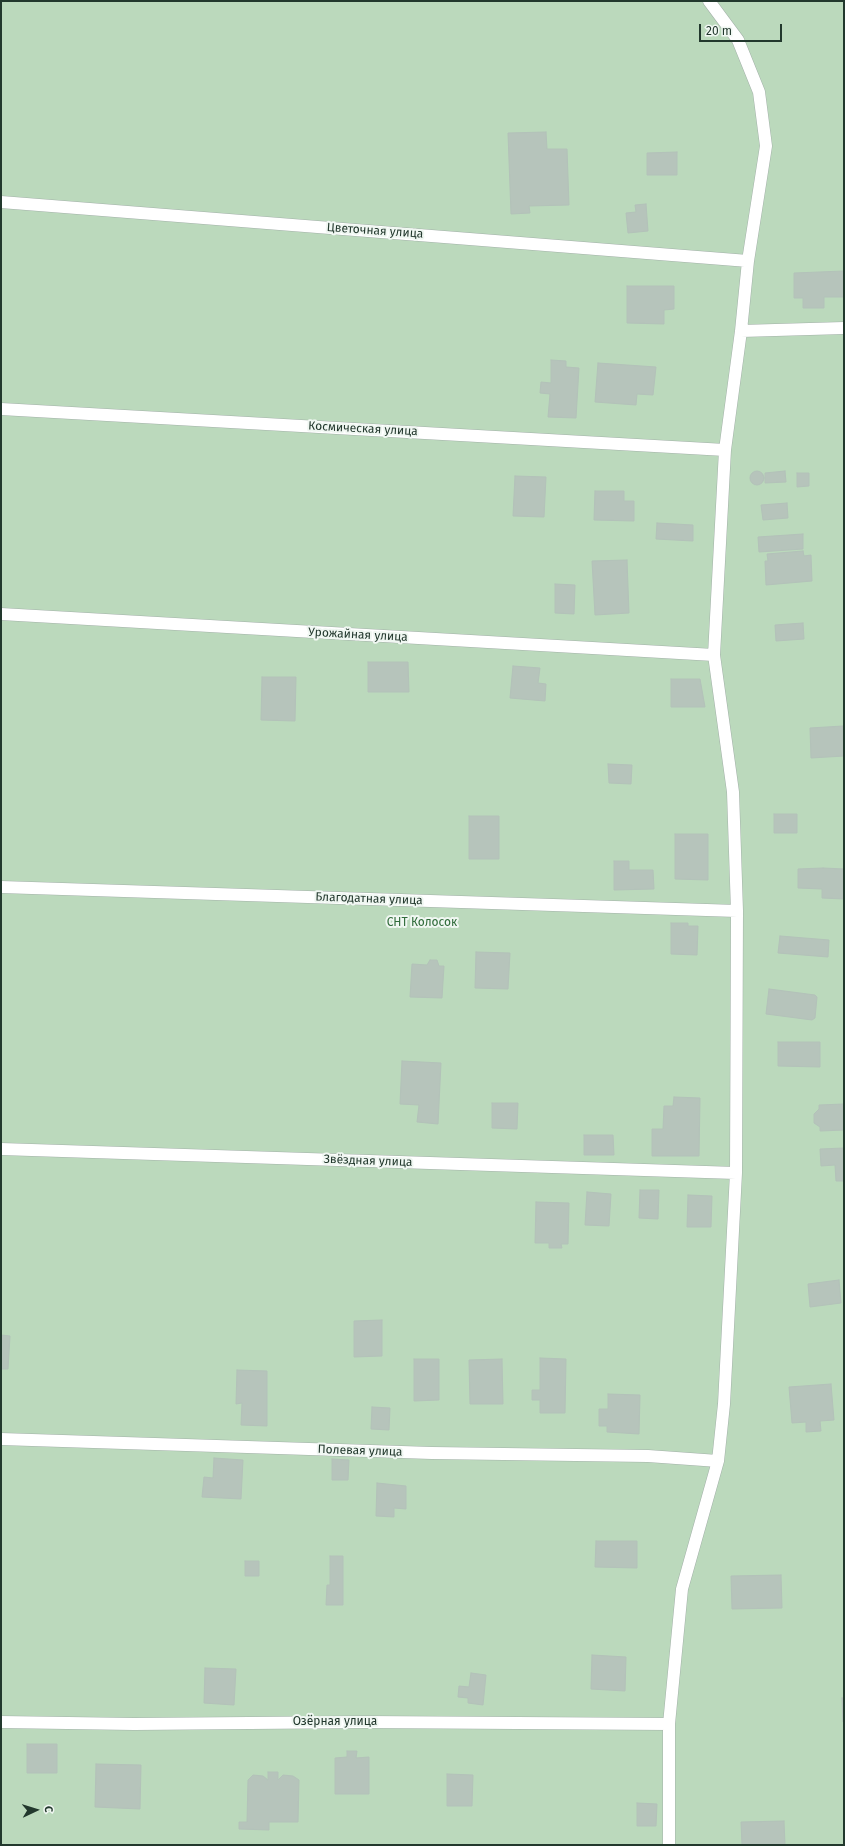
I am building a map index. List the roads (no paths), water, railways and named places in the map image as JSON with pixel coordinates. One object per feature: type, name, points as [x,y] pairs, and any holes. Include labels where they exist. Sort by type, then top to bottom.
[{"type":"street","points":[[669,1845],[669,1724],[682,1589],[718,1461],[724,1404],[736,1173],[737,911],[733,792],[714,655],[725,450],[741,331],[748,261],[766,146],[759,92],[738,40],[709,1]]},
{"type":"street","name":"Цветочная улица","points":[[1,202],[748,261]]},
{"type":"street","points":[[741,331],[844,328]]},
{"type":"street","name":"Космическая улица","points":[[1,409],[725,450]]},
{"type":"street","name":"Урожайная улица","points":[[1,614],[714,655]]},
{"type":"street","name":"Благодатная улица","points":[[1,887],[737,911]]},
{"type":"street","name":"Звёздная улица","points":[[1,1149],[736,1173]]},
{"type":"street","name":"Полевая улица","points":[[1,1439],[424,1453],[648,1456],[718,1461]]},
{"type":"street","name":"Озёрная улица","points":[[1,1722],[134,1724],[373,1722],[669,1724]]},
{"type":"park label","name":"СНТ Колосок","points":[[422,923]]}]
